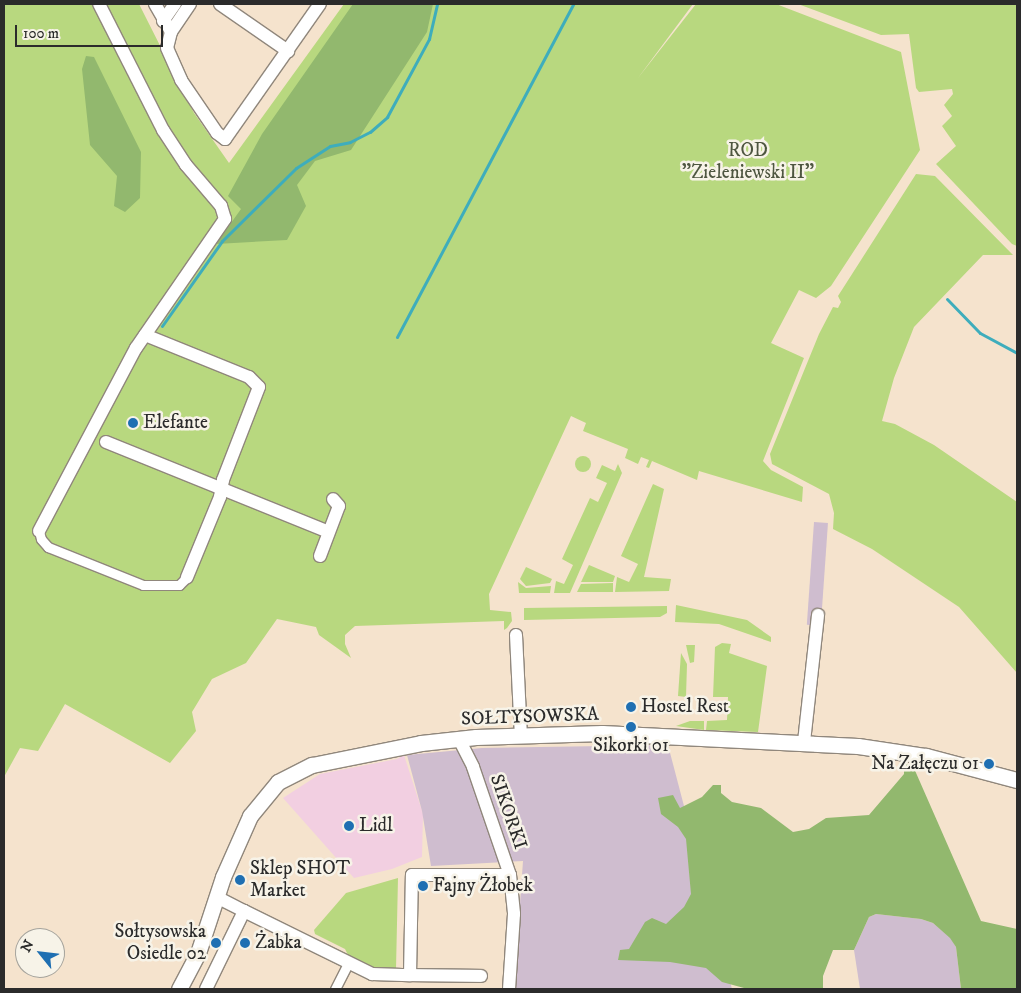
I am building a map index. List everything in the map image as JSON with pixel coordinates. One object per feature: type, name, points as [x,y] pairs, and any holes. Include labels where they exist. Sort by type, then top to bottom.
[{"type":"street","points":[[99,4],[163,130],[225,213],[222,228],[144,335],[39,531],[41,539],[48,547],[143,586],[179,585],[188,577],[258,395],[258,384],[249,377],[144,335]]},
{"type":"street","points":[[154,4],[167,26]]},
{"type":"street","points":[[175,4],[167,26],[167,48],[181,80],[217,133],[225,139],[320,4]]},
{"type":"street","points":[[167,26],[190,4]]},
{"type":"street","points":[[220,4],[288,51]]},
{"type":"street","points":[[106,442],[329,532]]},
{"type":"street","points":[[320,556],[339,506],[334,499]]},
{"type":"street","points":[[804,742],[818,615]]},
{"type":"street","points":[[516,635],[521,736]]},
{"type":"street","name":"SOŁTYSOWSKA","points":[[179,989],[198,953],[217,897],[250,816],[265,795],[284,778],[325,762],[459,739],[602,733],[804,742],[926,756],[1017,780]]},
{"type":"street","name":"SIKORKI","points":[[459,739],[472,767],[510,875],[514,914],[509,989]]},
{"type":"street","points":[[410,975],[412,875],[510,875]]},
{"type":"street","points":[[217,897],[372,974],[481,976]]},
{"type":"street","points":[[206,989],[244,911]]},
{"type":"street","points":[[335,989],[348,963]]},
{"type":"shaded area","points":[[814,522],[828,523],[821,626],[807,625]]},
{"type":"shaded area","points":[[668,745],[732,989],[514,989],[523,861],[431,866],[422,811],[407,755],[482,748]]},
{"type":"shaded area","points":[[404,755],[423,814],[422,857],[392,869],[354,878],[283,798],[320,774],[397,759]]},
{"type":"shaded area","points":[[876,914],[921,919],[933,923],[951,938],[956,947],[961,989],[860,989],[854,950],[869,917]]},
{"type":"green space","name":"ROD \"Zieleniewski II\"","points":[[4,4],[139,4],[194,113],[229,163],[344,4],[693,4],[638,78],[696,4],[776,4],[901,52],[920,150],[831,286],[816,298],[799,290],[771,343],[804,358],[763,461],[771,470],[803,487],[802,502],[699,471],[697,480],[652,461],[649,468],[646,467],[649,460],[641,457],[638,464],[625,458],[628,449],[583,431],[586,423],[571,416],[489,594],[490,610],[511,612],[512,621],[504,630],[504,621],[355,626],[345,635],[345,644],[351,658],[319,635],[316,627],[277,619],[246,663],[212,679],[192,712],[196,731],[170,763],[65,704],[38,751],[20,748],[4,777]]},
{"type":"green space","points":[[353,4],[433,4],[427,32],[351,150],[315,161],[297,185],[306,206],[287,240],[216,244],[241,209],[228,196],[262,134]]},
{"type":"green space","points":[[798,4],[1017,4],[1017,246],[1012,244],[936,164],[956,146],[942,126],[952,116],[944,105],[953,94],[952,89],[919,92],[916,88],[909,34],[881,35]]},
{"type":"green space","points":[[86,56],[94,57],[141,152],[140,198],[125,212],[114,206],[117,176],[90,145],[82,69]]},
{"type":"green space","points":[[916,174],[935,176],[1013,255],[983,255],[914,327],[894,378],[882,421],[895,424],[934,445],[1017,502],[1017,673],[959,607],[872,549],[833,529],[834,513],[829,494],[772,464],[770,454],[819,334],[833,307],[838,308],[841,302],[838,296]]},
{"type":"green space","points":[[580,456],[586,456],[591,461],[589,470],[580,472],[575,467],[575,461]]},
{"type":"green space","points":[[618,464],[622,473],[570,593],[554,593],[556,581],[564,584],[573,565],[562,559],[590,498],[598,502],[607,483],[596,478],[602,465],[615,471]]},
{"type":"green space","points":[[653,484],[664,489],[644,577],[671,579],[669,591],[615,592],[617,577],[629,582],[638,564],[621,556]]},
{"type":"green space","points":[[589,565],[615,576],[613,582],[581,582]]},
{"type":"green space","points":[[526,567],[552,579],[550,583],[526,586],[520,579]]},
{"type":"green space","points":[[518,582],[526,588],[551,586],[550,593],[519,593]]},
{"type":"green space","points":[[613,583],[613,592],[577,592],[581,584]]},
{"type":"green space","points":[[676,605],[747,620],[771,637],[771,642],[719,624],[675,622]]},
{"type":"green space","points":[[667,606],[667,613],[660,617],[524,620],[524,608]]},
{"type":"green space","points":[[722,643],[731,644],[729,653],[767,666],[758,732],[706,730],[707,721],[727,720],[728,697],[713,697],[715,647]]},
{"type":"green space","points":[[686,645],[695,645],[694,662],[690,663]]},
{"type":"green space","points":[[681,653],[687,664],[686,697],[678,696]]},
{"type":"green space","points":[[690,721],[704,721],[704,730],[676,726]]},
{"type":"green space","points":[[904,763],[913,766],[981,921],[1017,929],[1017,989],[961,989],[956,947],[950,938],[933,923],[921,919],[876,914],[869,917],[854,950],[833,950],[823,976],[823,989],[744,988],[722,982],[706,968],[670,962],[618,960],[620,950],[629,949],[645,922],[652,918],[666,924],[684,907],[691,894],[686,839],[678,827],[661,814],[658,798],[673,795],[680,808],[702,797],[713,785],[721,785],[721,793],[732,802],[761,808],[793,832],[809,829],[826,818],[869,815],[904,774]]},
{"type":"green space","points":[[398,878],[396,969],[374,968],[349,957],[345,949],[315,934],[314,930],[346,893]]},
{"type":"waterway","points":[[162,326],[222,241],[296,168],[330,146],[350,142],[370,132],[387,117],[429,39],[437,4]]},
{"type":"waterway","points":[[397,337],[573,4]]},
{"type":"waterway","points":[[947,299],[980,333],[1017,353]]},
{"type":"place","name":"Elefante","points":[[133,423]]},
{"type":"place","name":"Hostel Rest","points":[[631,707]]},
{"type":"place","name":"Sikorki 01","points":[[631,727]]},
{"type":"place","name":"Na Załęczu 01","points":[[989,764]]},
{"type":"place","name":"Lidl","points":[[349,826]]},
{"type":"place","name":"Sklep SHOT Market","points":[[240,880]]},
{"type":"place","name":"Fajny Żłobek","points":[[423,886]]},
{"type":"place","name":"Sołtysowska Osiedle 02","points":[[216,943]]},
{"type":"place","name":"Żabka","points":[[245,943]]}]
